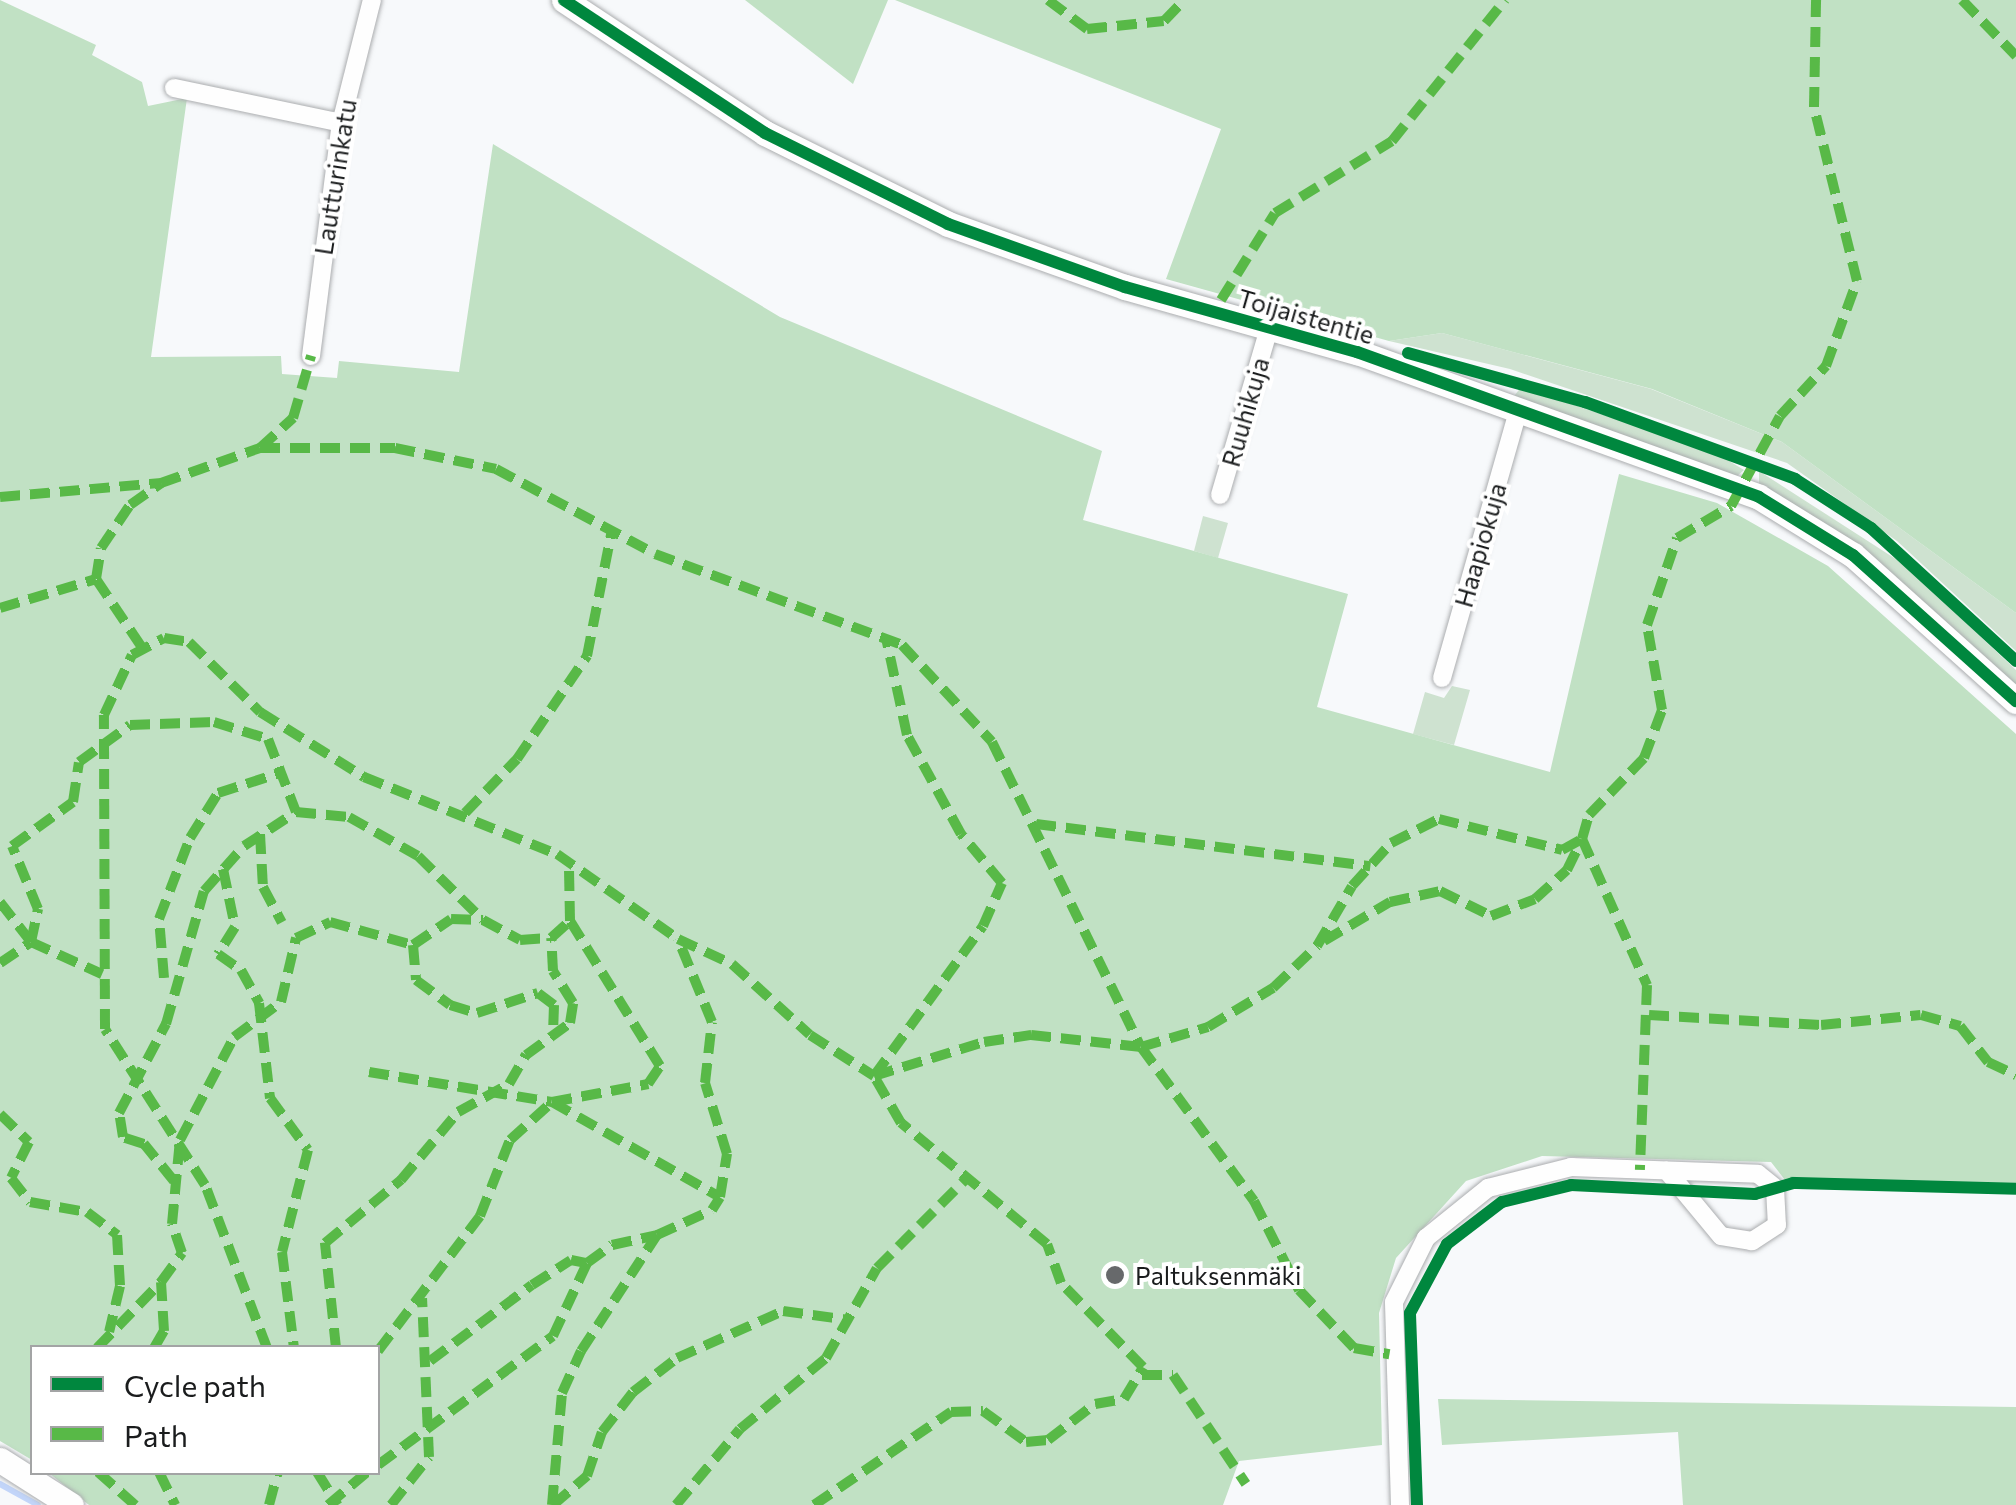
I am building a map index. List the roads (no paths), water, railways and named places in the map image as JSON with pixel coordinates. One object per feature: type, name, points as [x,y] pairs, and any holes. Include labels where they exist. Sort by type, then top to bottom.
[{"type":"street","name":"Lautturinkatu","points":[[310,356],[341,123],[372,0]]},
{"type":"street","name":"Toijaistentie","points":[[564,0],[708,99],[895,200],[1043,261],[1269,329],[1711,477],[1820,530],[2016,700]]},
{"type":"street","points":[[174,88],[341,123]]},
{"type":"street","name":"Ruuhikuja","points":[[1220,494],[1269,329]]},
{"type":"street","name":"Haapiokuja","points":[[1442,678],[1518,412]]},
{"type":"street","points":[[1400,1505],[1394,1302],[1426,1238],[1474,1196],[1521,1174],[1667,1171],[1770,1179],[1777,1224],[1752,1240],[1721,1236],[1667,1171]]},
{"type":"street","points":[[0,1460],[71,1505]]},
{"type":"waterway","points":[[0,1484],[38,1505]]},
{"type":"place","name":"Paltuksenmäki","points":[[1115,1275]]}]
